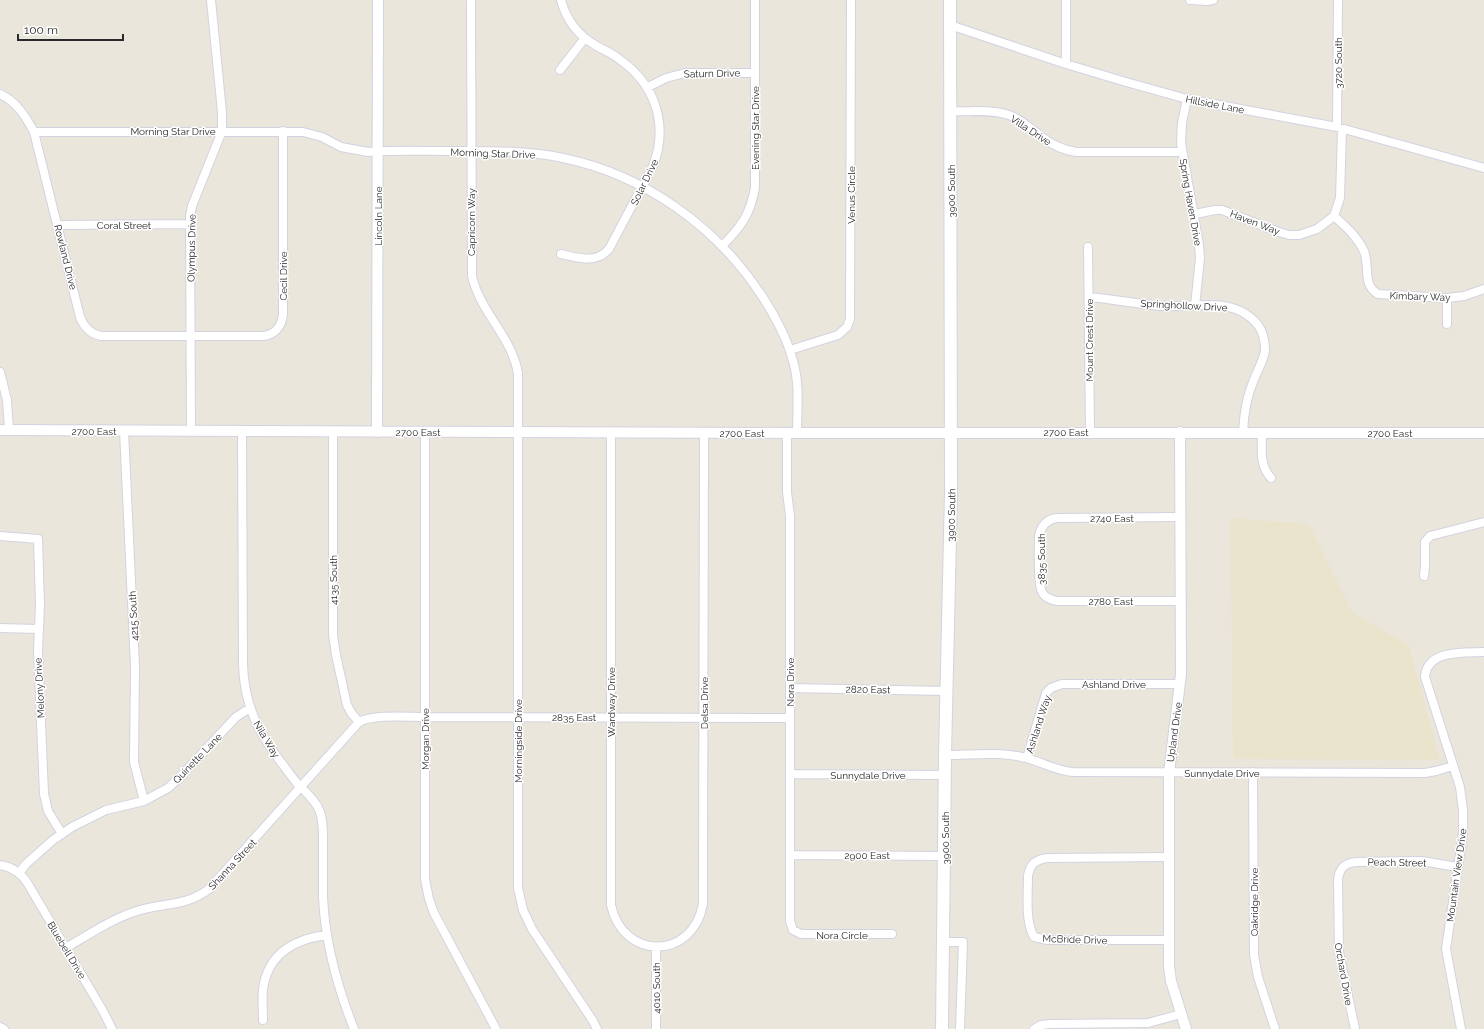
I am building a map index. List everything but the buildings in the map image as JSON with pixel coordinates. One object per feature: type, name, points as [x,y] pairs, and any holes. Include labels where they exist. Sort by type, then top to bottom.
[{"type":"main road","name":"3900 South","points":[[942,1029],[945,755],[951,493],[950,0]]},
{"type":"street","name":"Olympus Drive","points":[[191,431],[190,224],[192,206],[222,131],[222,112],[211,0]]},
{"type":"street","name":"Lincoln Lane","points":[[378,0],[378,432]]},
{"type":"street","name":"Capricorn Way","points":[[471,0],[472,276],[479,297],[510,348],[515,361],[518,373],[518,432]]},
{"type":"street","name":"Solar Drive","points":[[561,0],[567,17],[585,38],[626,63],[648,87],[657,111],[660,135],[656,159],[611,246],[605,253],[588,259],[561,254]]},
{"type":"street","name":"Evening Star Drive","points":[[722,246],[743,224],[754,196],[755,0]]},
{"type":"street","name":"Venus Circle","points":[[790,350],[838,335],[847,328],[850,319],[851,0]]},
{"type":"street","points":[[1066,0],[1066,64]]},
{"type":"street","points":[[1190,0],[1213,0]]},
{"type":"street","name":"3720 South","points":[[1334,216],[1342,187],[1339,128],[1338,0]]},
{"type":"street","name":"Hillside Lane","points":[[950,25],[1066,64],[1187,99],[1339,128],[1484,168]]},
{"type":"street","points":[[560,70],[585,38]]},
{"type":"street","name":"Saturn Drive","points":[[648,87],[666,78],[685,73],[755,73]]},
{"type":"street","name":"Rowland Drive","points":[[0,94],[10,100],[19,109],[34,132],[80,317],[85,327],[94,334],[102,336],[190,336]]},
{"type":"street","name":"Spring Haven Drive","points":[[1187,99],[1181,136],[1182,152],[1195,214],[1200,251],[1195,306]]},
{"type":"street","name":"Villa Drive","points":[[951,111],[992,112],[1010,115],[1052,143],[1063,149],[1076,152],[1182,152]]},
{"type":"street","name":"Morning Star Drive","points":[[34,132],[283,131],[310,133],[347,149],[368,152],[520,152],[564,158],[603,170],[642,186],[678,208],[694,220],[722,246],[750,279],[767,303],[790,350],[797,382],[792,433]]},
{"type":"street","name":"Cecil Drive","points":[[190,336],[267,336],[276,331],[282,322],[283,131]]},
{"type":"street","name":"Haven Way","points":[[1195,214],[1222,210],[1289,235],[1299,235],[1313,231],[1334,216]]},
{"type":"street","name":"Kimbary Way","points":[[1334,216],[1349,230],[1361,246],[1367,266],[1368,284],[1373,291],[1382,295],[1412,295],[1447,298],[1464,296],[1484,289]]},
{"type":"street","name":"Coral Street","points":[[58,225],[190,224]]},
{"type":"street","name":"Mount Crest Drive","points":[[1088,247],[1090,432]]},
{"type":"street","name":"Springhollow Drive","points":[[1089,297],[1162,306],[1226,306],[1242,311],[1252,318],[1263,336],[1264,352],[1261,365],[1246,400],[1243,432]]},
{"type":"street","points":[[1447,298],[1447,324]]},
{"type":"street","points":[[0,372],[8,400],[5,430]]},
{"type":"street","name":"2700 East","points":[[5,430],[704,433],[1484,433]]},
{"type":"street","name":"4215 South","points":[[124,431],[135,666],[134,762],[144,801]]},
{"type":"street","name":"Nila Way","points":[[242,431],[243,663],[245,686],[250,708],[266,741],[301,787],[318,806],[322,818],[323,899],[327,935],[338,985],[354,1029]]},
{"type":"street","name":"4135 South","points":[[333,432],[334,642],[347,705],[359,722]]},
{"type":"street","name":"Morgan Drive","points":[[425,432],[424,872],[434,913],[496,1029]]},
{"type":"street","name":"Morningside Drive","points":[[518,432],[518,882],[521,903],[532,929],[597,1029]]},
{"type":"street","name":"Wardway Drive","points":[[611,432],[611,906],[618,925],[628,936],[638,943],[656,947]]},
{"type":"street","name":"Upland Drive","points":[[1180,432],[1180,684],[1168,773],[1169,966],[1171,981],[1186,1029]]},
{"type":"street","points":[[1262,432],[1262,461],[1265,472],[1271,478]]},
{"type":"street","name":"Delsa Drive","points":[[656,947],[674,944],[685,938],[694,928],[702,911],[704,898],[704,433]]},
{"type":"street","name":"Nora Drive","points":[[792,433],[787,492],[790,516],[790,918],[793,930]]},
{"type":"street","name":"2740 East","points":[[1044,524],[1049,520],[1056,518],[1180,518]]},
{"type":"street","points":[[1424,576],[1426,566],[1425,542],[1430,536],[1484,522]]},
{"type":"street","name":"3835 South","points":[[1044,524],[1039,536],[1040,584],[1044,595]]},
{"type":"street","name":"Melony Drive","points":[[0,536],[38,539],[40,605],[38,650],[45,799],[50,816],[62,834]]},
{"type":"street","name":"2780 East","points":[[1044,595],[1050,600],[1057,601],[1180,601]]},
{"type":"street","points":[[0,628],[38,629]]},
{"type":"street","name":"Mountain View Drive","points":[[1461,1029],[1446,949],[1463,833],[1463,810],[1460,788],[1426,681],[1426,670],[1433,662],[1445,655],[1455,653],[1484,652]]},
{"type":"street","name":"Ashland Drive","points":[[1049,690],[1062,684],[1180,684]]},
{"type":"street","name":"2820 East","points":[[790,688],[947,691]]},
{"type":"street","name":"Ashland Way","points":[[1027,758],[1046,693],[1049,690]]},
{"type":"street","name":"Quinette Lane","points":[[18,874],[26,864],[62,834],[83,821],[106,810],[144,801],[162,792],[174,783],[234,720],[250,708]]},
{"type":"street","name":"2835 East","points":[[359,722],[370,718],[425,717],[790,718]]},
{"type":"street","name":"Shanna Street","points":[[66,948],[125,915],[146,908],[183,902],[202,894],[215,883],[359,722]]},
{"type":"street","name":"Sunnydale Drive","points":[[945,755],[995,754],[1027,758],[1056,769],[1073,772],[1425,773],[1453,766]]},
{"type":"street","name":"Oakridge Drive","points":[[1253,772],[1254,955],[1258,977],[1275,1029]]},
{"type":"street","name":"Sunnydale Drive","points":[[790,774],[945,775]]},
{"type":"street","name":"2900 East","points":[[790,855],[945,856]]},
{"type":"street","name":"McBride Drive","points":[[1169,857],[1039,859],[1033,862],[1029,869],[1028,876],[1029,923],[1030,931],[1034,937],[1048,940],[1169,940]]},
{"type":"street","name":"Peach Street","points":[[1340,870],[1348,863],[1356,862],[1422,861],[1457,867]]},
{"type":"street","points":[[0,865],[10,868],[18,874]]},
{"type":"street","name":"Orchard Drive","points":[[1340,870],[1338,880],[1339,952],[1355,1029]]},
{"type":"street","name":"Bluebell Drive","points":[[18,874],[28,884],[103,1011],[112,1029]]},
{"type":"street","name":"Nora Circle","points":[[793,930],[798,934],[804,935],[892,934]]},
{"type":"street","points":[[263,1020],[263,988],[267,973],[275,959],[286,948],[299,941],[327,935]]},
{"type":"street","points":[[943,942],[963,942],[960,1029]]},
{"type":"street","name":"4010 South","points":[[656,947],[656,1029]]},
{"type":"street","points":[[1034,1029],[1041,1024],[1148,1023],[1181,1014]]},
{"type":"street","points":[[0,1027],[4,1029]]},
{"type":"shaded area","points":[[1230,518],[1309,524],[1353,613],[1409,645],[1440,760],[1233,759]]}]
